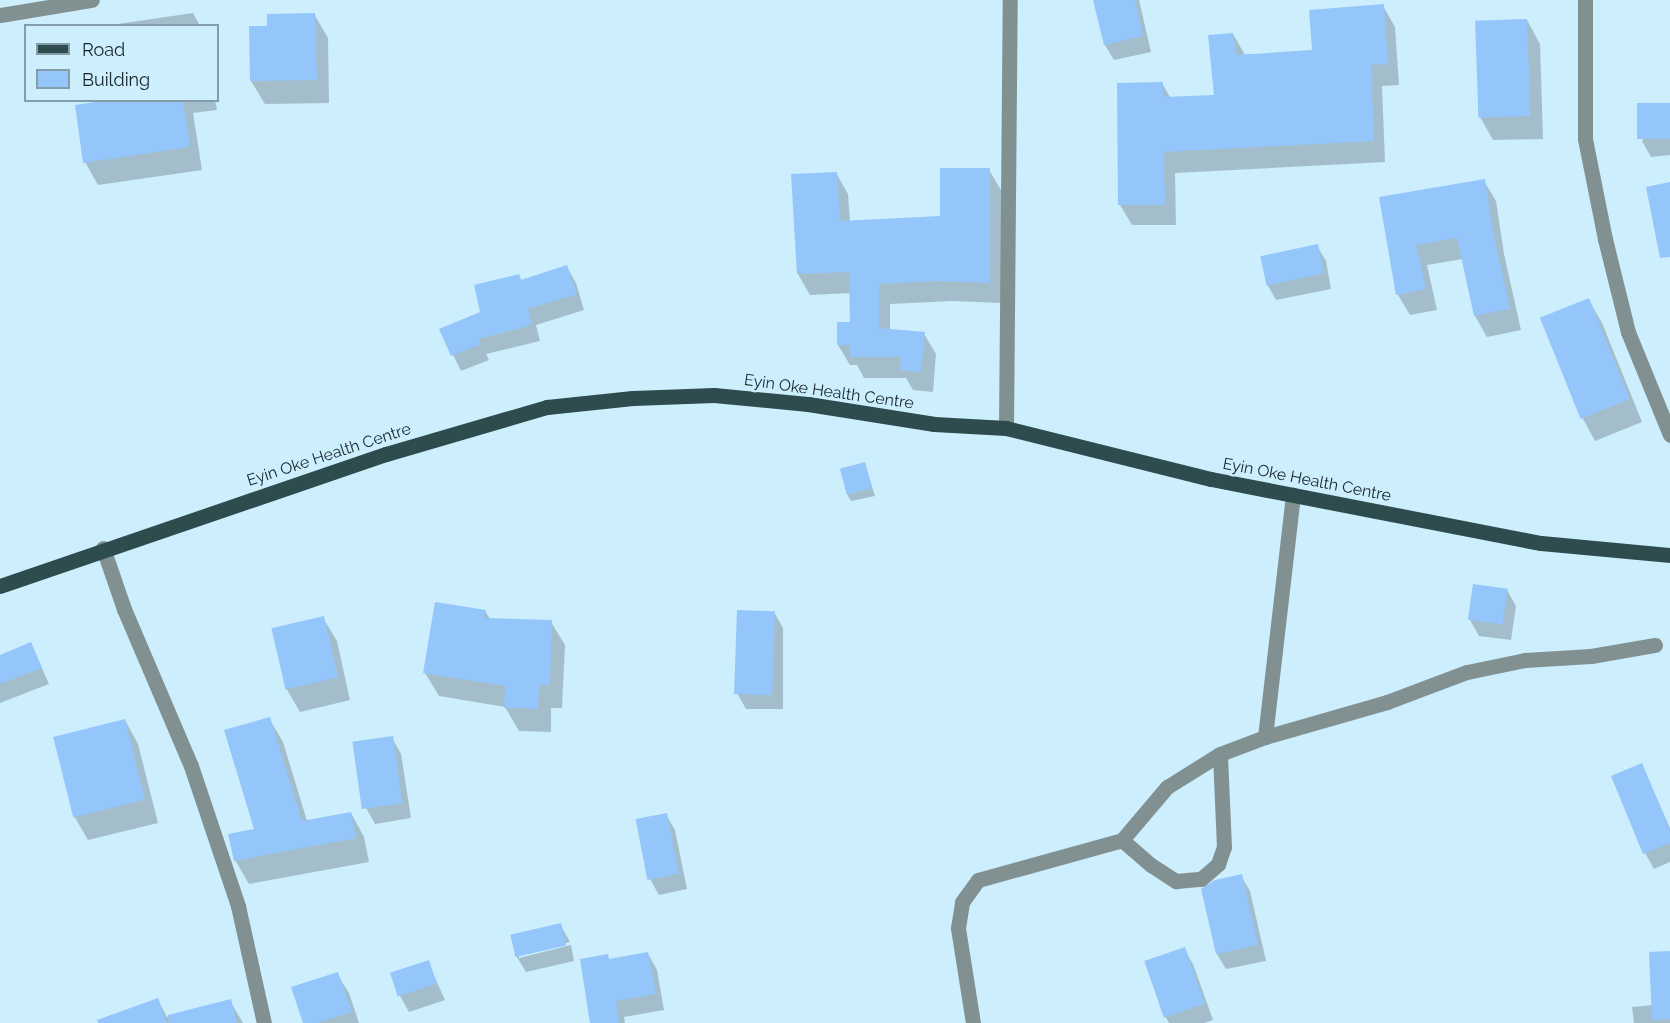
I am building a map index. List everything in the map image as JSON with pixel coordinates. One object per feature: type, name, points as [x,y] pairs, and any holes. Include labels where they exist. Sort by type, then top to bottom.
[{"type":"main road","name":"Eyin Oke Health Centre","points":[[0,586],[103,548],[386,454],[547,407],[633,398],[714,395],[808,404],[934,424],[1006,428],[1211,479],[1542,543],[1670,555]]},
{"type":"street","points":[[0,15],[92,0]]},
{"type":"street","points":[[1006,428],[1010,0]]},
{"type":"street","points":[[1585,0],[1587,150],[1628,332],[1670,435]]},
{"type":"street","points":[[1265,736],[1293,495]]},
{"type":"street","points":[[103,548],[124,609],[191,766],[238,906],[264,1023]]},
{"type":"street","points":[[973,1023],[958,928],[962,902],[978,880],[1122,840],[1167,787],[1220,754],[1265,736],[1387,702],[1467,672],[1525,660],[1591,656],[1655,645]]},
{"type":"street","points":[[1122,840],[1151,865],[1176,881],[1201,879],[1218,864],[1224,847],[1220,754]]},
{"type":"building","points":[[1093,0],[1135,0],[1143,36],[1104,45]]},
{"type":"building","points":[[1384,4],[1388,64],[1371,65],[1374,141],[1164,152],[1165,205],[1118,205],[1117,83],[1163,82],[1163,97],[1214,95],[1208,35],[1233,33],[1236,55],[1312,50],[1309,10]]},
{"type":"building","points":[[315,13],[317,80],[250,81],[249,26],[267,26],[267,14]]},
{"type":"building","points":[[1527,19],[1530,116],[1478,118],[1475,21]]},
{"type":"building","points":[[95,102],[183,102],[190,147],[83,163],[75,105]]},
{"type":"building","points":[[1637,103],[1670,103],[1670,139],[1637,139]]},
{"type":"building","points":[[940,168],[990,168],[990,283],[940,281],[879,284],[879,328],[925,332],[921,372],[900,370],[901,357],[850,357],[850,345],[837,345],[837,322],[850,322],[849,272],[797,274],[791,174],[837,172],[840,221],[940,216]]},
{"type":"building","points":[[1485,179],[1493,232],[1510,309],[1474,316],[1457,238],[1416,245],[1426,289],[1396,295],[1379,197]]},
{"type":"building","points":[[1670,182],[1670,257],[1660,258],[1646,187]]},
{"type":"building","points":[[1318,244],[1324,273],[1267,286],[1260,256]]},
{"type":"building","points":[[567,265],[577,294],[528,309],[532,325],[478,339],[481,344],[451,356],[439,329],[480,312],[474,285],[519,274],[521,280]]},
{"type":"building","points":[[1589,298],[1630,399],[1581,419],[1540,318]]},
{"type":"building","points":[[865,462],[872,488],[847,495],[840,469]]},
{"type":"building","points":[[1473,584],[1508,589],[1503,625],[1468,620]]},
{"type":"building","points":[[435,602],[486,610],[484,618],[552,620],[550,685],[539,685],[538,709],[504,708],[505,686],[423,673]]},
{"type":"building","points":[[737,610],[775,611],[772,695],[734,694]]},
{"type":"building","points":[[324,616],[338,677],[286,690],[271,628]]},
{"type":"building","points":[[31,642],[42,668],[0,684],[0,655]]},
{"type":"building","points":[[270,717],[302,821],[351,812],[356,838],[234,861],[228,834],[254,829],[224,730]]},
{"type":"building","points":[[125,719],[145,800],[73,817],[53,737]]},
{"type":"building","points":[[393,736],[402,803],[362,809],[352,742]]},
{"type":"building","points":[[1642,763],[1670,830],[1670,843],[1643,854],[1611,776]]},
{"type":"building","points":[[667,813],[679,874],[647,880],[636,819]]},
{"type":"building","points":[[1242,874],[1258,945],[1216,954],[1201,889],[1215,880]]},
{"type":"building","points":[[561,923],[566,945],[516,957],[510,935]]},
{"type":"building","points":[[1185,947],[1205,1004],[1164,1018],[1144,961]]},
{"type":"building","points":[[1670,951],[1670,1019],[1652,1020],[1649,952]]},
{"type":"building","points":[[648,952],[656,994],[616,1001],[619,1023],[590,1023],[580,959],[608,954],[609,959]]},
{"type":"building","points":[[429,960],[437,984],[398,996],[390,973]]},
{"type":"building","points":[[338,972],[352,1012],[317,1023],[303,1023],[291,987]]},
{"type":"building","points":[[158,998],[167,1023],[98,1023],[97,1020]]},
{"type":"building","points":[[231,999],[237,1023],[169,1023],[168,1015]]}]
